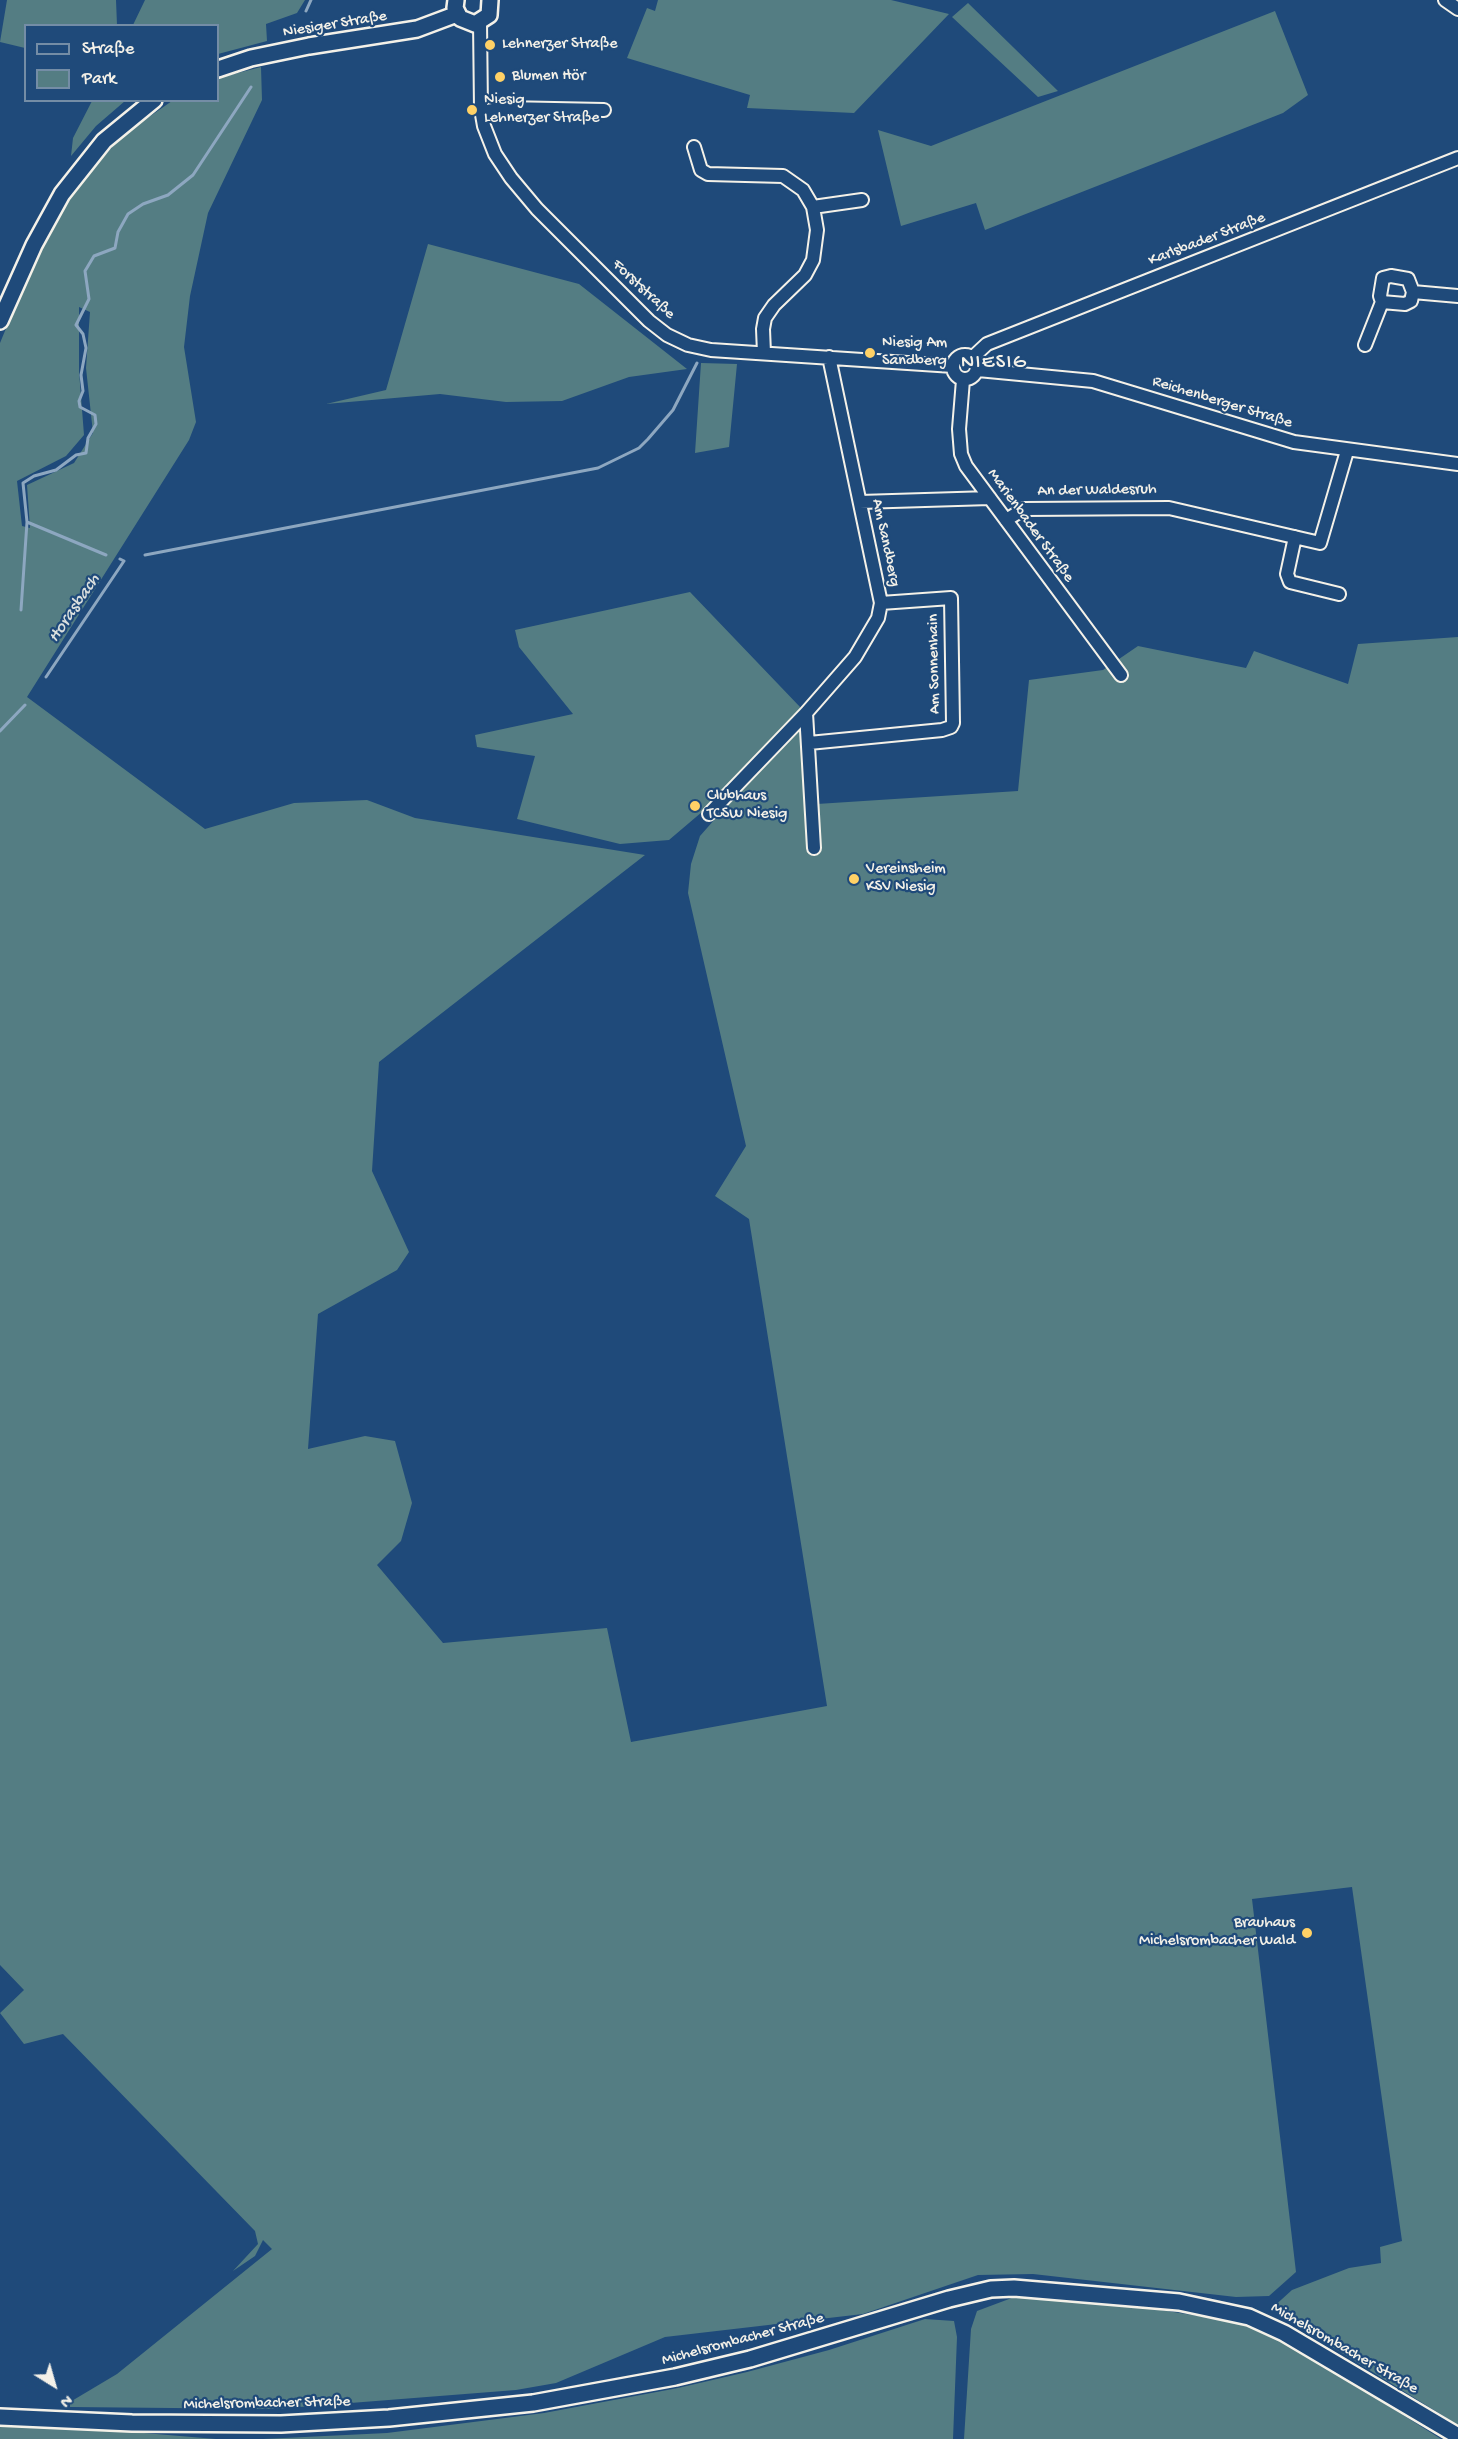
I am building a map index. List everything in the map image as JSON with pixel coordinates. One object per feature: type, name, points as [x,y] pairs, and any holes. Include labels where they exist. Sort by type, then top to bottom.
[{"type":"main road","points":[[480,22],[489,15],[490,0]]},
{"type":"main road","name":"Niesiger Straße","points":[[219,69],[289,50],[417,29],[457,7],[469,23],[480,22]]},
{"type":"main road","points":[[0,321],[34,245],[62,194],[104,141],[152,102]]},
{"type":"main road","name":"Michelsrombacher Straße","points":[[0,2417],[132,2423],[281,2424],[389,2418],[533,2403],[675,2377],[813,2342],[949,2299],[991,2289],[1014,2288],[1179,2302],[1249,2317],[1284,2333],[1458,2436]]},
{"type":"street","points":[[1445,0],[1458,9]]},
{"type":"street","name":"Forststraße","points":[[480,22],[482,112],[492,147],[519,189],[650,321],[677,341],[699,349],[953,366]]},
{"type":"street","points":[[482,112],[505,108],[604,110]]},
{"type":"street","points":[[694,147],[701,170],[708,174],[783,176],[803,190],[813,207],[817,230],[813,260],[805,275],[774,305],[765,318],[764,353]]},
{"type":"street","name":"Karlsbader Straße","points":[[973,357],[976,351],[987,344],[1458,158]]},
{"type":"street","points":[[813,207],[862,200]]},
{"type":"street","points":[[1365,345],[1382,302],[1380,296],[1383,278],[1390,276],[1408,279],[1413,292],[1411,302],[1405,304],[1382,302]]},
{"type":"street","points":[[1413,292],[1458,296]]},
{"type":"street","points":[[966,355],[973,357],[978,370],[972,378],[963,380],[955,375],[953,366],[958,357],[966,355]]},
{"type":"street","name":"Am Sandberg","points":[[709,814],[806,714],[864,645],[878,618],[880,603],[829,357]]},
{"type":"street","name":"Reichenberger Straße","points":[[978,370],[1093,381],[1294,442],[1347,451],[1458,464]]},
{"type":"street","name":"Marienbader Straße","points":[[963,380],[960,405],[961,454],[966,466],[1121,675]]},
{"type":"street","name":"An der Waldesruh","points":[[1006,520],[1024,509],[1146,506],[1169,508],[1320,543],[1347,451]]},
{"type":"street","points":[[860,502],[990,498]]},
{"type":"street","points":[[1295,537],[1287,574],[1290,582],[1339,594]]},
{"type":"street","name":"Am Sonnenhain","points":[[809,742],[942,730],[951,727],[953,723],[951,598],[880,603]]},
{"type":"street","points":[[806,714],[814,848]]},
{"type":"green space","points":[[7,0],[116,0],[117,24],[24,24],[24,48],[0,42]]},
{"type":"green space","points":[[145,0],[305,0],[297,13],[266,24],[267,41],[219,54],[219,24],[133,24]]},
{"type":"green space","points":[[658,0],[891,0],[949,14],[854,113],[747,108],[750,95],[627,58],[647,8],[655,11]]},
{"type":"green space","points":[[968,3],[1058,91],[1038,97],[952,17]]},
{"type":"green space","points":[[1275,11],[1308,95],[1283,113],[985,230],[976,203],[901,226],[878,130],[931,146]]},
{"type":"green space","points":[[261,67],[262,100],[208,213],[190,296],[184,347],[196,422],[189,440],[27,697],[205,829],[294,803],[367,800],[415,818],[645,855],[379,1062],[372,1171],[409,1252],[397,1270],[318,1314],[308,1449],[365,1436],[395,1441],[412,1503],[401,1541],[377,1565],[443,1643],[607,1628],[631,1742],[827,1706],[749,1219],[715,1196],[746,1146],[688,893],[691,864],[700,836],[794,729],[812,722],[817,804],[1018,791],[1029,680],[1103,670],[1138,646],[1246,668],[1254,651],[1348,684],[1358,644],[1458,637],[1458,2425],[1271,2309],[1292,2290],[1349,2268],[1381,2263],[1380,2247],[1402,2241],[1352,1887],[1252,1899],[1296,2272],[1269,2296],[1236,2297],[1033,2274],[978,2275],[863,2314],[665,2337],[556,2383],[516,2390],[274,2409],[70,2407],[70,2402],[117,2374],[272,2249],[263,2240],[255,2256],[233,2271],[258,2244],[255,2231],[63,2034],[24,2044],[0,2013],[24,1990],[0,1965],[0,343],[37,253],[80,183],[123,135],[171,102],[219,102],[219,78]],"holes":[[[79,307],[90,312],[86,368],[93,433],[74,463],[27,485],[30,528],[22,526],[17,481],[66,456],[84,435],[79,371]]]},
{"type":"green space","points":[[91,102],[124,102],[96,126],[71,156],[73,138]]},
{"type":"green space","points":[[428,244],[579,284],[687,369],[629,377],[562,401],[506,402],[440,394],[326,404],[386,390]]},
{"type":"green space","points":[[701,363],[737,364],[729,447],[695,453]]},
{"type":"green space","points":[[690,592],[801,708],[754,757],[749,772],[669,840],[620,844],[517,819],[535,756],[477,747],[475,735],[573,714],[519,647],[515,630]]},
{"type":"green space","points":[[1017,2296],[1136,2306],[1242,2323],[1273,2335],[1441,2439],[964,2439],[971,2329],[977,2311]]},
{"type":"green space","points":[[925,2319],[954,2321],[957,2337],[953,2439],[263,2439],[387,2433],[544,2413],[678,2388],[747,2372],[829,2350]]},
{"type":"green space","points":[[0,2422],[36,2424],[216,2439],[0,2439]]},
{"type":"waterway","name":"Horasbach","points":[[306,11],[311,0]]},
{"type":"waterway","name":"Horasbach","points":[[106,555],[27,522],[23,483],[34,476],[56,470],[76,455],[86,453],[88,438],[96,424],[95,415],[80,407],[79,401],[83,391],[81,375],[86,348],[83,334],[76,325],[89,299],[85,271],[94,256],[115,248],[118,232],[128,214],[143,204],[168,195],[193,175],[251,87]]},
{"type":"waterway","points":[[145,555],[598,468],[639,448],[648,439],[673,410],[697,363]]},
{"type":"waterway","points":[[21,610],[27,522]]},
{"type":"waterway","name":"Horasbach","points":[[46,677],[124,561],[120,559]]},
{"type":"waterway","name":"Horasbach","points":[[0,731],[25,705]]},
{"type":"place","name":"Lehnerzer Straße","points":[[490,45]]},
{"type":"place","name":"Blumen Hör","points":[[500,77]]},
{"type":"place","name":"Niesig Lehnerzer Straße","points":[[472,110]]},
{"type":"place","name":"Niesig Am Sandberg","points":[[870,353]]},
{"type":"place","name":"Clubhaus TCSW Niesig","points":[[695,806]]},
{"type":"place","name":"Vereinsheim KSV Niesig","points":[[854,879]]},
{"type":"place","name":"Brauhaus Michelsrombacher Wald","points":[[1307,1933]]},
{"type":"district","name":"NIESIG","points":[[994,364]]}]
